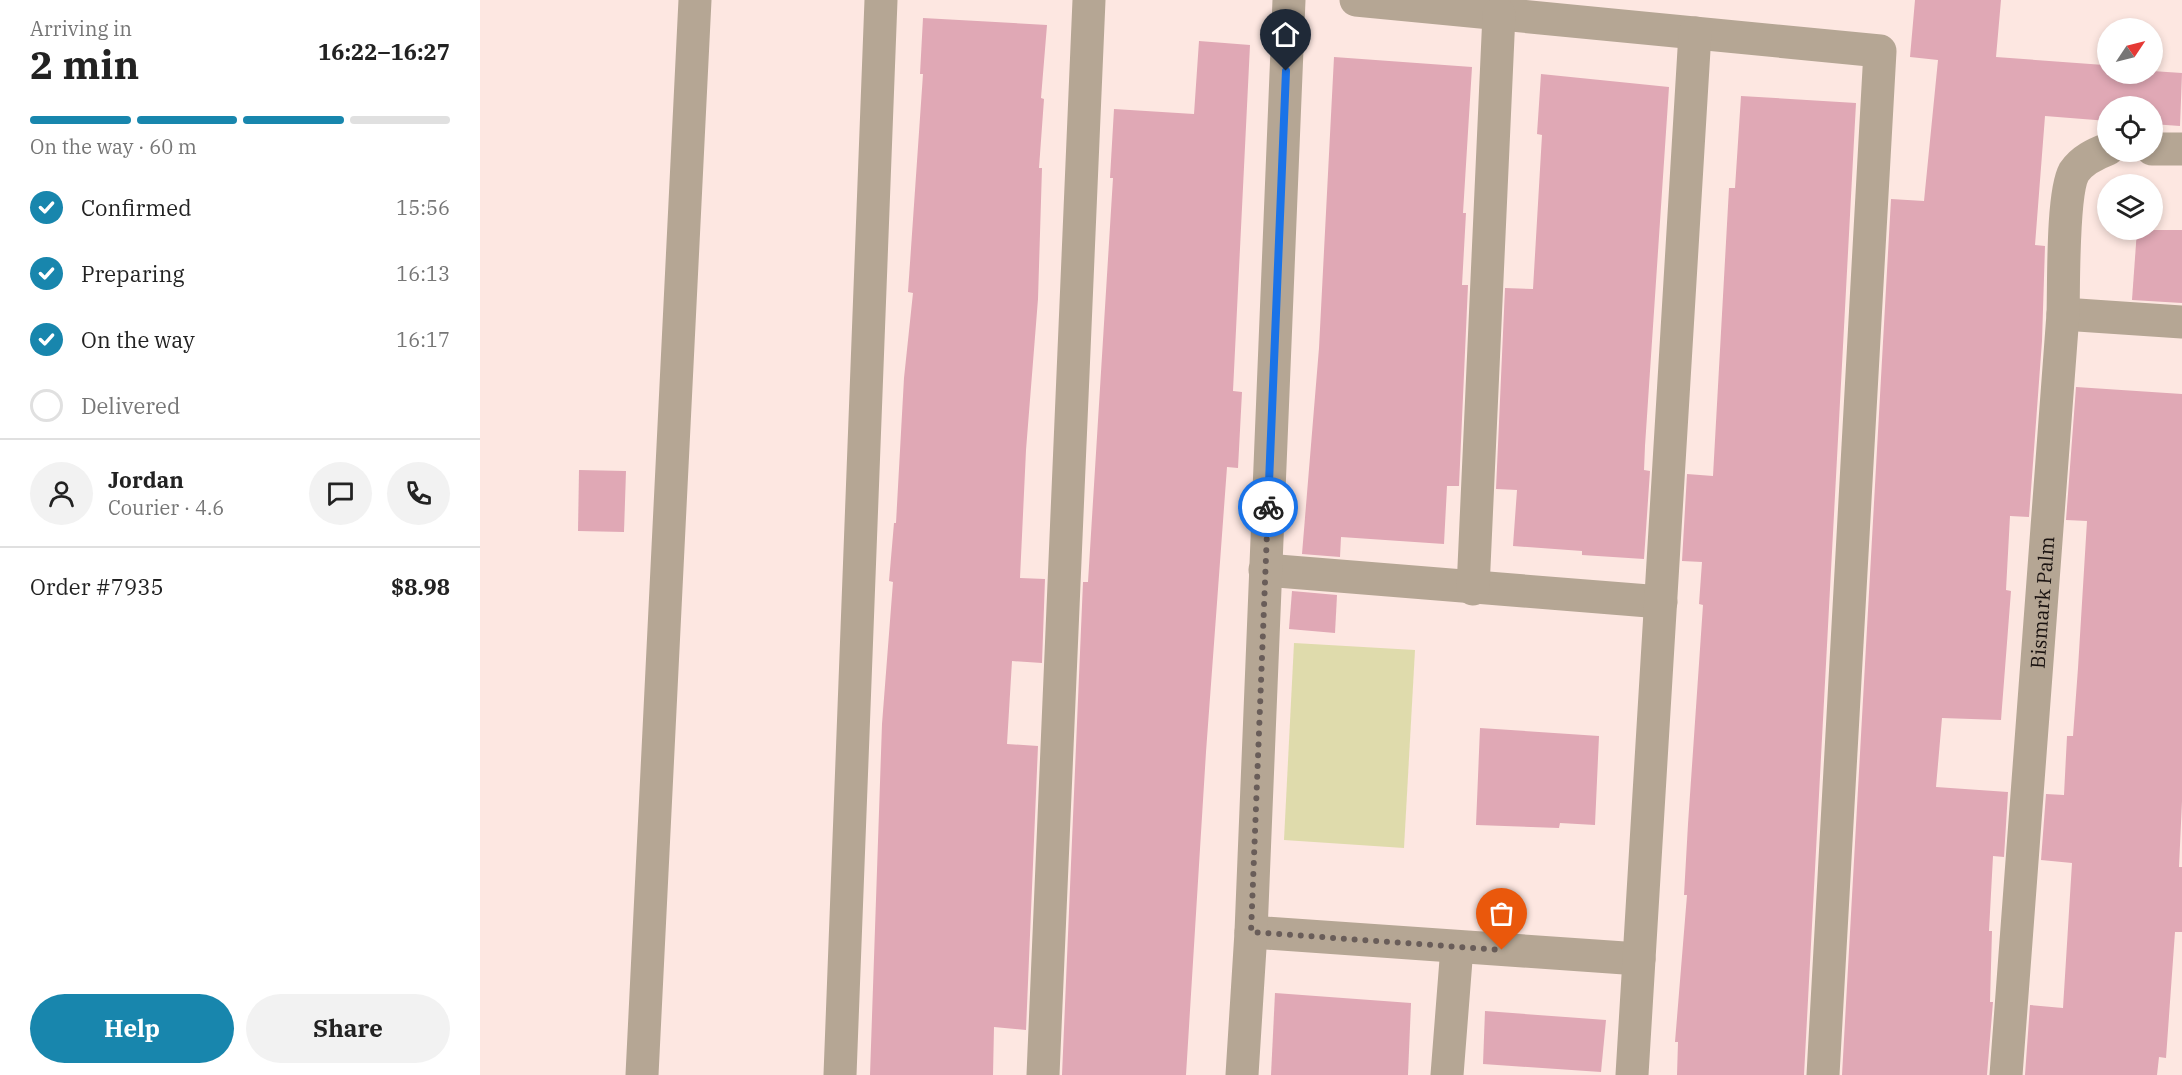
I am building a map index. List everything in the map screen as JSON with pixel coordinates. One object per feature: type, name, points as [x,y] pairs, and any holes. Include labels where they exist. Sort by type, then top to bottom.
[{"type":"street","points":[[642,1075],[695,0]]},
{"type":"street","points":[[840,1075],[881,0]]},
{"type":"street","points":[[1043,1075],[1089,0]]},
{"type":"street","points":[[1242,1075],[1251,932],[1289,0]]},
{"type":"street","points":[[1356,0],[1880,51],[1823,1075]]},
{"type":"street","points":[[1473,589],[1499,14]]},
{"type":"street","points":[[1632,1075],[1695,33]]},
{"type":"street","points":[[2163,149],[2182,149]]},
{"type":"street","name":"Bismark Palm","points":[[2006,1075],[2063,314],[2068,195],[2074,172],[2088,157],[2097,153]]},
{"type":"street","points":[[2063,314],[2182,322]]},
{"type":"street","points":[[1265,570],[1473,589],[1661,602]]},
{"type":"street","points":[[1251,932],[1639,959]]},
{"type":"street","points":[[1447,1075],[1457,947]]},
{"type":"shaded area","points":[[1294,643],[1415,650],[1404,848],[1284,840]]},
{"type":"building","points":[[1915,0],[2001,0],[1996,57],[2097,64],[2097,84],[2163,84],[2163,72],[2182,73],[2180,126],[2163,125],[2163,96],[2097,96],[2097,120],[2045,116],[2035,245],[2045,246],[2042,341],[2029,517],[2010,516],[2006,590],[2011,591],[2001,720],[1942,718],[1936,787],[2008,792],[2004,857],[1993,856],[1989,931],[1992,931],[1990,1002],[1993,1002],[1987,1075],[1842,1075],[1891,199],[1924,201],[1938,60],[1910,57]]},
{"type":"building","points":[[923,18],[1047,25],[1041,98],[1044,99],[1039,168],[1042,168],[1038,299],[1026,450],[1020,578],[1045,579],[1042,663],[1012,661],[1007,744],[1038,746],[1026,1030],[994,1027],[993,1075],[870,1075],[882,724],[893,582],[889,581],[894,523],[896,523],[904,378],[913,293],[908,292],[923,74],[920,74]]},
{"type":"building","points":[[1199,41],[1250,45],[1233,391],[1242,392],[1238,468],[1227,467],[1186,1075],[1062,1075],[1083,582],[1088,582],[1113,178],[1110,178],[1114,109],[1194,114]]},
{"type":"building","points":[[1334,57],[1472,67],[1463,213],[1466,213],[1462,285],[1468,285],[1459,486],[1447,486],[1444,544],[1341,537],[1340,557],[1302,554],[1319,348]]},
{"type":"building","points":[[1541,74],[1669,87],[1645,446],[1644,470],[1650,471],[1644,559],[1582,555],[1582,551],[1513,546],[1517,490],[1496,489],[1505,288],[1533,289],[1542,135],[1537,134]]},
{"type":"building","points":[[1741,96],[1856,103],[1804,1075],[1677,1075],[1678,1042],[1675,1042],[1687,895],[1684,895],[1703,605],[1699,604],[1702,562],[1682,561],[1687,474],[1713,476],[1729,188],[1735,188]]},
{"type":"building","points":[[2163,230],[2182,230],[2182,303],[2132,300],[2136,240],[2163,240]]},
{"type":"building","points":[[2076,387],[2182,394],[2182,801],[2179,867],[2182,867],[2182,932],[2175,932],[2166,1058],[2159,1057],[2157,1075],[2025,1075],[2030,1005],[2063,1008],[2072,863],[2041,860],[2046,794],[2064,795],[2067,736],[2073,736],[2087,521],[2066,520]]},
{"type":"building","points":[[579,470],[626,471],[624,532],[578,531]]},
{"type":"building","points":[[1292,591],[1337,595],[1335,633],[1289,629]]},
{"type":"building","points":[[1480,728],[1599,736],[1595,825],[1560,823],[1559,828],[1476,825]]},
{"type":"building","points":[[1275,993],[1411,1003],[1408,1075],[1271,1075]]},
{"type":"building","points":[[1485,1011],[1606,1020],[1601,1072],[1483,1064]]},
{"type":"way so far","points":[[1268,507],[1251,932],[1502,950]]},
{"type":"route","points":[[1268,507],[1286,71]]}]
